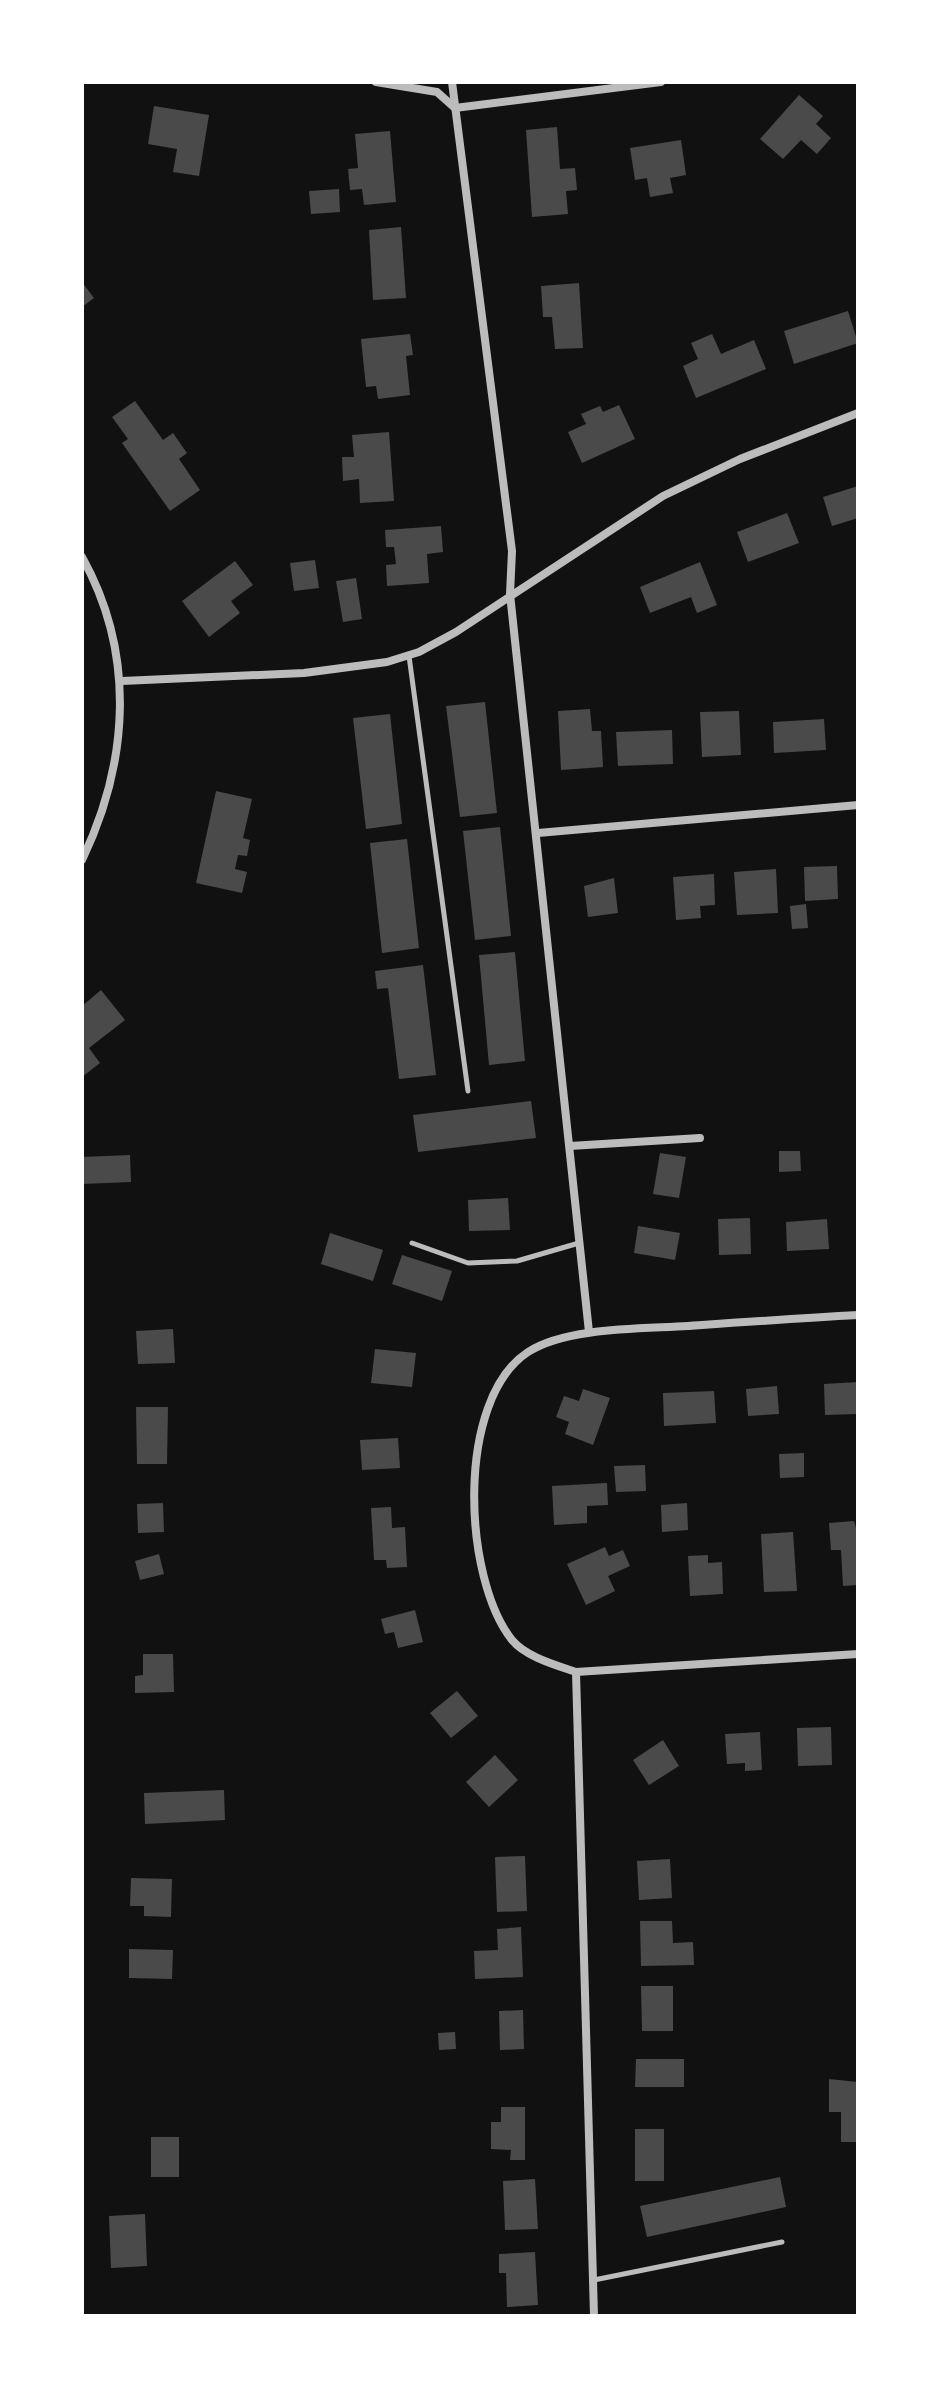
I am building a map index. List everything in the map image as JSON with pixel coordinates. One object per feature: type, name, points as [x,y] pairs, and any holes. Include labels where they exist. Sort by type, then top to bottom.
[{"type":"street","points":[[376,82],[437,92],[455,108],[661,82]]},
{"type":"street","points":[[452,82],[512,551],[510,594],[538,833],[589,1332]]},
{"type":"street","points":[[122,681],[320,672],[409,655],[456,632],[617,524],[701,477],[858,413]]},
{"type":"street","points":[[82,557],[107,611],[122,681],[114,773],[97,829],[82,860]]},
{"type":"street","points":[[538,833],[858,805]]},
{"type":"street","points":[[570,1146],[700,1138]]},
{"type":"street","points":[[858,1315],[589,1332],[529,1352],[504,1376],[486,1418],[475,1475],[478,1545],[496,1613],[514,1642],[543,1660],[576,1672],[858,1654]]},
{"type":"street","points":[[576,1672],[594,2316]]},
{"type":"lane","points":[[409,655],[468,1091]]},
{"type":"lane","points":[[412,1243],[468,1263],[517,1261],[580,1243]]},
{"type":"lane","points":[[593,2280],[782,2242]]},
{"type":"building","points":[[799,95],[823,116],[816,124],[831,138],[817,154],[801,140],[783,159],[760,139]]},
{"type":"building","points":[[154,106],[209,115],[199,176],[173,172],[177,149],[148,144]]},
{"type":"building","points":[[557,127],[560,169],[575,168],[577,190],[566,191],[568,214],[532,217],[526,130]]},
{"type":"building","points":[[390,131],[396,202],[364,205],[362,189],[350,190],[348,169],[358,168],[355,134]]},
{"type":"building","points":[[681,140],[686,175],[670,178],[673,193],[650,197],[647,178],[635,180],[630,148]]},
{"type":"building","points":[[339,189],[340,212],[311,214],[309,191]]},
{"type":"building","points":[[401,227],[406,298],[373,300],[369,230]]},
{"type":"building","points":[[82,282],[94,298],[82,307]]},
{"type":"building","points":[[579,283],[583,348],[555,349],[552,317],[543,317],[541,286]]},
{"type":"building","points":[[848,311],[858,343],[794,364],[784,331]]},
{"type":"building","points":[[410,334],[413,355],[406,356],[410,395],[378,399],[376,386],[366,387],[361,339]]},
{"type":"building","points":[[712,334],[721,354],[754,340],[766,369],[696,398],[683,366],[698,359],[691,343]]},
{"type":"building","points":[[135,401],[163,440],[173,433],[187,453],[179,459],[200,490],[170,511],[122,443],[128,439],[112,417]]},
{"type":"building","points":[[619,405],[635,439],[582,463],[568,432],[586,424],[581,414],[600,406],[603,412]]},
{"type":"building","points":[[389,432],[394,501],[360,503],[359,479],[343,481],[342,457],[354,457],[352,435]]},
{"type":"building","points":[[858,486],[858,518],[832,526],[823,497]]},
{"type":"building","points":[[787,513],[799,543],[748,562],[737,532]]},
{"type":"building","points":[[441,526],[443,552],[427,554],[429,583],[387,586],[386,565],[396,564],[394,547],[386,547],[385,530]]},
{"type":"building","points":[[315,560],[319,588],[294,591],[290,563]]},
{"type":"building","points":[[235,561],[253,585],[231,601],[240,613],[209,637],[182,601]]},
{"type":"building","points":[[700,562],[717,605],[697,613],[691,597],[650,613],[640,587]]},
{"type":"building","points":[[356,578],[362,619],[343,622],[336,581]]},
{"type":"building","points":[[485,702],[497,813],[460,817],[446,706]]},
{"type":"building","points":[[590,709],[592,731],[601,731],[603,767],[561,770],[558,711]]},
{"type":"building","points":[[739,711],[741,755],[702,757],[700,712]]},
{"type":"building","points":[[390,714],[402,824],[366,829],[353,718]]},
{"type":"building","points":[[824,719],[826,750],[774,753],[773,722]]},
{"type":"building","points":[[672,730],[673,764],[618,766],[616,732]]},
{"type":"building","points":[[216,791],[252,799],[243,838],[250,840],[247,856],[238,855],[235,869],[247,872],[242,893],[196,883]]},
{"type":"building","points":[[500,827],[511,936],[475,940],[463,831]]},
{"type":"building","points":[[407,839],[419,948],[382,953],[370,843]]},
{"type":"building","points":[[837,866],[838,899],[805,901],[804,867]]},
{"type":"building","points":[[776,869],[778,913],[737,915],[734,872]]},
{"type":"building","points":[[714,874],[715,905],[700,906],[701,918],[676,920],[673,877]]},
{"type":"building","points":[[614,878],[618,913],[588,917],[584,886]]},
{"type":"building","points":[[806,904],[808,928],[792,929],[790,906]]},
{"type":"building","points":[[515,952],[525,1061],[489,1065],[479,955]]},
{"type":"building","points":[[423,965],[436,1075],[399,1079],[388,988],[377,989],[375,971]]},
{"type":"building","points":[[101,990],[125,1020],[89,1048],[100,1063],[82,1077],[82,1006]]},
{"type":"building","points":[[531,1101],[536,1138],[418,1152],[413,1115]]},
{"type":"building","points":[[779,1151],[800,1151],[801,1171],[779,1172]]},
{"type":"building","points":[[660,1153],[686,1157],[679,1198],[653,1194]]},
{"type":"building","points":[[130,1155],[131,1182],[82,1184],[82,1157]]},
{"type":"building","points":[[508,1198],[510,1230],[469,1231],[468,1200]]},
{"type":"building","points":[[750,1218],[751,1254],[719,1255],[718,1219]]},
{"type":"building","points":[[827,1219],[829,1249],[787,1251],[786,1222]]},
{"type":"building","points":[[638,1226],[680,1233],[675,1260],[634,1253]]},
{"type":"building","points":[[330,1233],[383,1250],[373,1281],[321,1264]]},
{"type":"building","points":[[402,1255],[452,1271],[442,1301],[392,1284]]},
{"type":"building","points":[[173,1329],[175,1363],[138,1364],[136,1331]]},
{"type":"building","points":[[375,1349],[416,1353],[412,1387],[371,1383]]},
{"type":"building","points":[[858,1382],[858,1414],[825,1415],[824,1384]]},
{"type":"building","points":[[777,1386],[779,1414],[748,1416],[746,1389]]},
{"type":"building","points":[[583,1389],[610,1398],[593,1445],[565,1434],[569,1422],[556,1417],[564,1396],[579,1401]]},
{"type":"building","points":[[714,1391],[716,1423],[664,1426],[663,1393]]},
{"type":"building","points":[[136,1407],[168,1407],[167,1464],[137,1464]]},
{"type":"building","points":[[398,1438],[400,1468],[362,1470],[360,1440]]},
{"type":"building","points":[[804,1453],[804,1477],[780,1478],[779,1454]]},
{"type":"building","points":[[645,1465],[646,1491],[616,1492],[614,1466]]},
{"type":"building","points":[[607,1483],[608,1505],[587,1506],[587,1523],[554,1525],[552,1486]]},
{"type":"building","points":[[163,1503],[164,1532],[138,1533],[137,1504]]},
{"type":"building","points":[[687,1503],[688,1530],[662,1532],[661,1505]]},
{"type":"building","points":[[391,1507],[392,1528],[405,1527],[407,1567],[387,1568],[386,1560],[374,1560],[371,1508]]},
{"type":"building","points":[[854,1521],[858,1535],[858,1585],[843,1586],[841,1550],[831,1550],[829,1523]]},
{"type":"building","points":[[793,1532],[797,1591],[764,1592],[761,1534]]},
{"type":"building","points":[[605,1547],[609,1556],[623,1550],[630,1566],[608,1576],[615,1591],[586,1605],[567,1564]]},
{"type":"building","points":[[159,1554],[164,1574],[140,1580],[135,1561]]},
{"type":"building","points":[[708,1555],[708,1563],[722,1562],[723,1594],[690,1596],[688,1556]]},
{"type":"building","points":[[415,1610],[423,1642],[398,1648],[394,1632],[385,1634],[381,1619]]},
{"type":"building","points":[[143,1654],[173,1654],[174,1692],[135,1693],[135,1676],[143,1675]]},
{"type":"building","points":[[457,1691],[478,1716],[451,1738],[430,1713]]},
{"type":"building","points":[[831,1727],[832,1765],[798,1766],[797,1728]]},
{"type":"building","points":[[760,1732],[762,1770],[745,1771],[745,1763],[727,1764],[725,1734]]},
{"type":"building","points":[[663,1740],[679,1766],[649,1785],[633,1760]]},
{"type":"building","points":[[495,1755],[518,1780],[489,1807],[466,1782]]},
{"type":"building","points":[[224,1790],[225,1820],[145,1824],[144,1793]]},
{"type":"building","points":[[525,1856],[527,1911],[497,1912],[495,1857]]},
{"type":"building","points":[[670,1859],[672,1898],[639,1900],[637,1861]]},
{"type":"building","points":[[131,1878],[172,1879],[171,1917],[144,1916],[144,1906],[130,1906]]},
{"type":"building","points":[[640,1921],[672,1921],[673,1943],[693,1942],[694,1965],[641,1966]]},
{"type":"building","points":[[521,1927],[523,1977],[475,1979],[474,1951],[498,1950],[497,1929]]},
{"type":"building","points":[[129,1949],[173,1950],[172,1979],[129,1978]]},
{"type":"building","points":[[641,1986],[673,1986],[673,2031],[642,2031]]},
{"type":"building","points":[[523,2010],[524,2049],[500,2050],[499,2011]]},
{"type":"building","points":[[455,2032],[456,2049],[439,2050],[438,2033]]},
{"type":"building","points":[[636,2059],[684,2059],[684,2087],[635,2087]]},
{"type":"building","points":[[829,2079],[858,2082],[858,2142],[841,2142],[841,2112],[829,2112]]},
{"type":"building","points":[[501,2107],[525,2107],[525,2160],[510,2160],[511,2150],[491,2149],[491,2122],[501,2122]]},
{"type":"building","points":[[635,2129],[664,2129],[664,2181],[635,2181]]},
{"type":"building","points":[[151,2137],[179,2137],[179,2177],[151,2177]]},
{"type":"building","points":[[780,2177],[786,2207],[647,2237],[640,2206]]},
{"type":"building","points":[[535,2179],[538,2229],[505,2230],[503,2181]]},
{"type":"building","points":[[145,2214],[147,2266],[111,2268],[109,2216]]},
{"type":"building","points":[[535,2252],[538,2305],[507,2307],[506,2273],[499,2273],[499,2254]]}]
